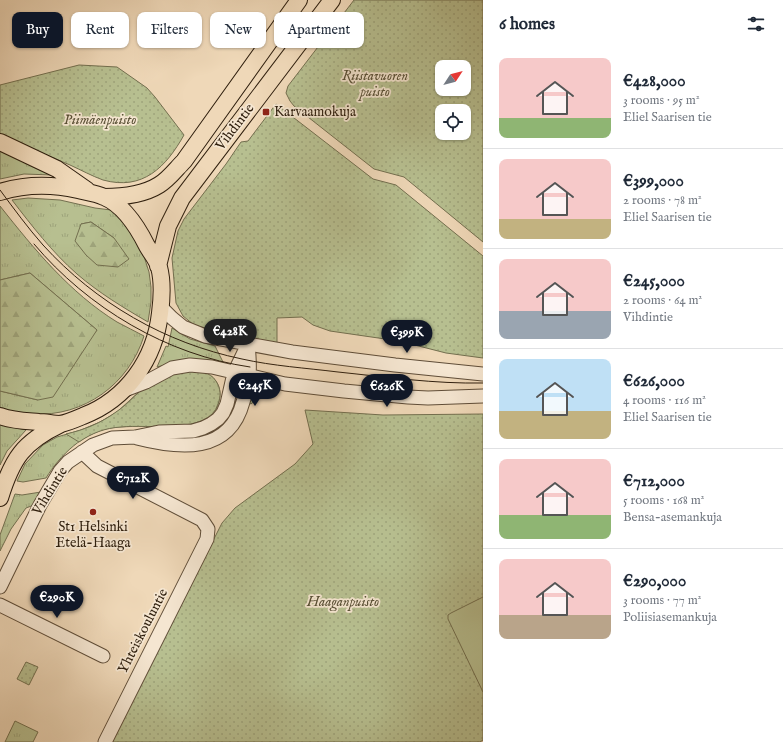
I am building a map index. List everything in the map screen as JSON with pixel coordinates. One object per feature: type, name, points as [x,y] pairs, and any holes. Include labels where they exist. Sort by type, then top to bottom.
[{"type":"main road","name":"Vihdintie","points":[[99,195],[118,197],[140,193],[160,184],[169,176],[184,160],[300,0]]},
{"type":"main road","name":"Vihdintie","points":[[158,266],[168,226],[182,198],[332,0]]},
{"type":"main road","points":[[0,142],[57,169],[121,208],[142,236],[158,266],[162,290],[158,326],[152,348],[146,361],[124,390],[103,407],[90,414],[60,424],[44,432],[21,451],[12,466],[0,498]]},
{"type":"main road","points":[[0,192],[21,187],[40,186],[57,187],[99,195]]},
{"type":"main road","points":[[0,416],[25,422],[60,424]]},
{"type":"street","points":[[161,306],[182,327],[195,332],[248,344],[388,364],[483,374]]},
{"type":"street","name":"Vihdintie","points":[[0,587],[40,505],[56,476],[68,462],[93,444],[112,438],[135,437],[159,432],[193,431],[211,424],[218,419],[227,404],[234,373],[248,344]]},
{"type":"street","name":"Vihdintie","points":[[135,437],[158,443],[189,445],[198,444],[216,438],[232,427],[238,418],[249,376],[248,344]]},
{"type":"street","points":[[124,390],[146,382],[162,372],[181,366],[201,365],[302,386],[408,397],[483,396]]},
{"type":"street","name":"Yhteiskouluntie","points":[[82,452],[97,466],[202,520],[208,529],[207,539],[105,742]]},
{"type":"street","points":[[0,605],[103,656]]},
{"type":"green space","name":"Riistavuoren puisto","points":[[354,0],[483,0],[483,242],[404,177],[374,169],[294,106],[286,93],[288,86],[317,48],[364,48],[364,12],[345,12]]},
{"type":"green space","name":"Piimäenpuisto","points":[[79,65],[117,67],[147,88],[184,135],[169,157],[152,174],[130,182],[117,183],[103,180],[0,134],[0,85]]},
{"type":"green space","points":[[276,104],[373,179],[396,185],[483,256],[483,358],[446,353],[399,341],[330,331],[313,325],[302,317],[277,318],[277,343],[232,335],[194,325],[183,316],[176,303],[172,258],[178,231],[184,219],[241,142],[248,141]]},
{"type":"green space","points":[[0,151],[52,175],[24,174],[0,179]]},
{"type":"green space","points":[[28,198],[60,200],[111,210],[126,224],[141,247],[149,272],[151,287],[151,302],[148,322],[103,294],[68,266],[51,248],[12,200]],"holes":[[[91,222],[114,238],[81,224]]]},
{"type":"green space","points":[[0,206],[26,238],[68,284],[84,298],[117,322],[144,336],[128,369],[116,383],[87,403],[70,410],[33,414],[12,411],[0,407],[0,391],[38,400],[97,330],[30,273],[0,280]]},
{"type":"green space","points":[[91,222],[114,238],[129,259],[118,267],[97,265],[86,255],[75,241],[81,224]]},
{"type":"green space","points":[[30,273],[97,330],[53,397],[38,400],[0,391],[0,280]]},
{"type":"green space","points":[[172,328],[190,339],[215,346],[225,366],[165,365],[157,367],[166,346],[168,347]]},
{"type":"green space","points":[[186,370],[207,373],[216,381],[219,387],[220,395],[218,404],[212,414],[203,420],[176,426],[132,426],[110,428],[89,436],[79,442],[66,434],[86,428],[104,420],[121,408],[149,384],[165,376]]},
{"type":"green space","points":[[211,376],[218,384],[220,393],[219,403],[214,413],[141,426],[114,427],[100,431],[73,446],[58,461],[46,478],[23,482],[17,481],[25,464],[43,445],[57,437],[81,430],[100,422],[117,412],[141,390]]},
{"type":"green space","points":[[267,386],[274,386],[272,391],[258,398],[251,404],[248,402],[255,391]]},
{"type":"green space","name":"Haaganpuisto","points":[[305,410],[383,415],[483,414],[483,740],[480,742],[111,742],[222,523],[235,508],[295,464],[313,444]]},
{"type":"green space","points":[[0,424],[26,430],[7,451],[0,465]]},
{"type":"green space","points":[[41,492],[34,505],[26,508],[11,529],[0,551],[0,535],[15,494],[22,495]]},
{"type":"green space","points":[[483,597],[483,692],[448,619],[448,615]]},
{"type":"green space","points":[[26,662],[38,667],[29,685],[17,679]]},
{"type":"green space","points":[[15,721],[38,732],[33,742],[5,742]]},
{"type":"tram line","points":[[0,190],[43,245],[86,285],[134,318],[186,343],[242,359],[278,365],[410,380],[483,383]]},
{"type":"tram line","points":[[34,244],[55,267],[79,289],[104,308],[131,325],[159,340],[189,352],[219,361],[250,367]]},
{"type":"place","name":"Karvaamokuja","points":[[266,112]]},
{"type":"place","name":"St1 Helsinki Etelä-Haaga","points":[[93,512]]}]
